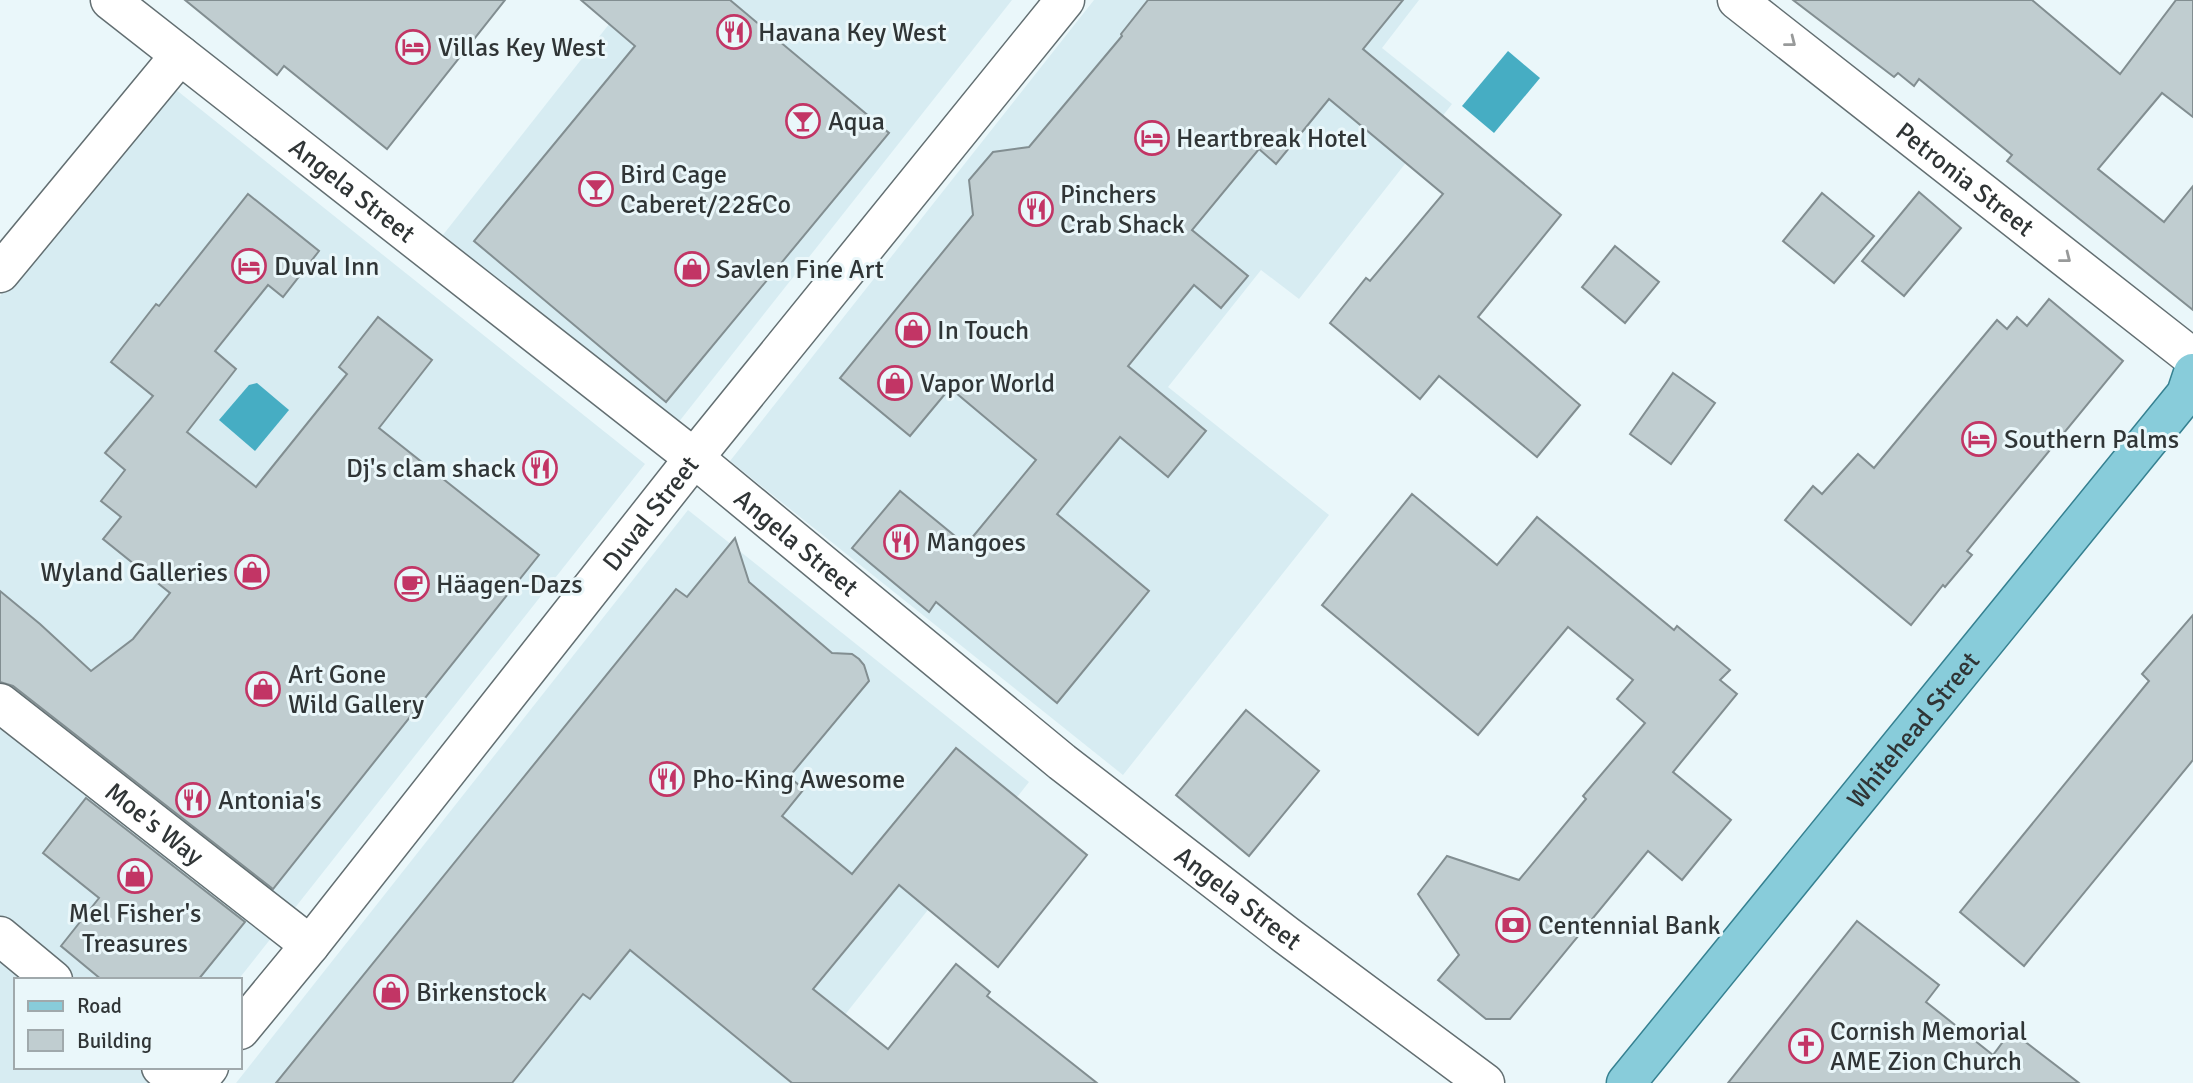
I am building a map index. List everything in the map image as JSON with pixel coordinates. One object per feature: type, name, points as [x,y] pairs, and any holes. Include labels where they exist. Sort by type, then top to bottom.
[{"type":"main road","name":"Whitehead Street","points":[[1626,1083],[2186,394],[2193,373]]},
{"type":"street","name":"Angela Street","points":[[110,0],[694,458],[1062,762],[1485,1083]]},
{"type":"street","name":"Duval Street","points":[[242,1028],[694,458],[1065,0]]},
{"type":"street","name":"Petronia Street","points":[[1752,4],[2193,358]]},
{"type":"street","points":[[0,272],[180,55]]},
{"type":"street","name":"Moe's Way","points":[[5,718],[310,945]]},
{"type":"street","points":[[0,936],[51,978]]},
{"type":"street","points":[[163,1069],[180,1083]]},
{"type":"street","points":[[196,1083],[207,1069]]},
{"type":"shaded area","points":[[628,0],[1012,0],[674,428],[439,240]]},
{"type":"shaded area","points":[[1094,0],[1419,0],[1382,48],[1452,104],[1299,299],[1261,270],[1168,387],[1329,515],[1123,775],[730,461]]},
{"type":"shaded area","points":[[170,85],[645,464],[240,978],[14,978],[14,1069],[167,1069],[156,1083],[0,1083],[0,296]]},
{"type":"shaded area","points":[[688,510],[1029,782],[791,1083],[236,1083]]},
{"type":"water","points":[[1508,51],[1540,78],[1494,133],[1462,106]]},
{"type":"water","points":[[257,383],[289,410],[255,451],[219,420],[249,385]]},
{"type":"building","points":[[185,0],[505,0],[387,149],[284,66],[277,75]]},
{"type":"building","points":[[581,0],[730,0],[889,133],[666,402],[474,241],[635,46]]},
{"type":"building","points":[[1148,0],[1403,0],[1363,49],[1561,215],[1478,317],[1580,405],[1537,457],[1439,376],[1420,399],[1330,323],[1366,278],[1370,281],[1443,194],[1329,99],[1276,164],[1259,149],[1192,230],[1248,276],[1221,308],[1194,285],[1128,366],[1206,431],[1168,477],[1120,437],[1057,514],[1149,591],[1057,703],[936,602],[929,612],[852,548],[900,491],[966,545],[1036,460],[950,388],[910,436],[840,378],[973,215],[969,180],[993,152],[1029,147],[1122,36]]},
{"type":"building","points":[[1793,0],[2032,0],[2120,74],[2176,0],[2193,0],[2193,117],[2162,93],[2098,169],[2164,222],[2193,186],[2193,310],[2007,161],[2012,155],[1919,79],[1914,86],[1898,73],[1894,77]]},
{"type":"building","points":[[1919,192],[1961,228],[1904,296],[1862,261]]},
{"type":"building","points":[[1822,193],[1874,236],[1834,283],[1783,241]]},
{"type":"building","points":[[248,194],[319,251],[283,297],[268,285],[215,351],[236,369],[187,432],[256,487],[347,374],[339,367],[378,317],[432,360],[379,428],[539,555],[273,889],[13,686],[0,682],[0,591],[91,671],[133,639],[170,593],[103,539],[121,517],[101,501],[125,470],[105,453],[153,396],[111,362]]},
{"type":"building","points":[[1615,246],[1659,282],[1625,323],[1582,287]]},
{"type":"building","points":[[2049,299],[2123,361],[1967,551],[1972,555],[1945,587],[1943,585],[1911,625],[1785,520],[1813,486],[1822,494],[1858,454],[1874,468],[1997,320],[2007,329],[2017,317],[2027,326]]},
{"type":"building","points":[[1673,373],[1715,403],[1671,464],[1630,434]]},
{"type":"building","points":[[1412,494],[1497,565],[1537,517],[1674,630],[1677,626],[1730,670],[1720,680],[1737,694],[1673,772],[1731,820],[1682,880],[1648,851],[1510,1019],[1486,1019],[1438,980],[1459,955],[1418,894],[1447,856],[1519,880],[1586,799],[1583,796],[1645,723],[1617,699],[1633,680],[1568,627],[1478,735],[1322,605]]},
{"type":"building","points":[[735,538],[749,582],[832,653],[852,654],[859,659],[869,681],[789,777],[804,789],[782,816],[852,874],[956,748],[1087,855],[998,967],[899,885],[813,989],[888,1049],[956,964],[990,992],[987,996],[1097,1083],[792,1083],[630,950],[590,999],[583,994],[512,1083],[276,1083],[676,589],[687,597]]},
{"type":"building","points":[[2193,615],[2193,760],[2024,966],[1960,912],[2149,681],[2142,674]]},
{"type":"building","points":[[1246,710],[1319,771],[1249,856],[1176,795]]},
{"type":"building","name":"Mel Fisher's Treasures","points":[[86,798],[245,922],[200,978],[100,978],[61,946],[99,898],[43,853]]},
{"type":"building","points":[[1857,921],[1939,985],[1926,1002],[1993,1055],[2011,1031],[2079,1083],[1728,1083]]},
{"type":"place","name":"Havana Key West","points":[[734,32]]},
{"type":"place","name":"Villas Key West","points":[[413,47]]},
{"type":"place","name":"Aqua","points":[[803,121]]},
{"type":"place","name":"Heartbreak Hotel","points":[[1152,138]]},
{"type":"place","name":"Bird Cage Caberet/22&Co","points":[[596,189]]},
{"type":"place","name":"Pinchers Crab Shack","points":[[1036,209]]},
{"type":"place","name":"Duval Inn","points":[[249,266]]},
{"type":"place","name":"Savlen Fine Art","points":[[692,269]]},
{"type":"place","name":"In Touch","points":[[913,330]]},
{"type":"place","name":"Vapor World","points":[[895,383]]},
{"type":"place","name":"Southern Palms","points":[[1979,439]]},
{"type":"place","name":"Dj's clam shack","points":[[540,468]]},
{"type":"place","name":"Mangoes","points":[[901,542]]},
{"type":"place","name":"Wyland Galleries","points":[[252,572]]},
{"type":"place","name":"Häagen-Dazs","points":[[412,584]]},
{"type":"place","name":"Art Gone Wild Gallery","points":[[263,689]]},
{"type":"place","name":"Pho-King Awesome","points":[[667,779]]},
{"type":"place","name":"Antonia's","points":[[193,800]]},
{"type":"place","name":"Mel Fisher's Treasures","points":[[135,876]]},
{"type":"place","name":"Centennial Bank","points":[[1513,925]]},
{"type":"place","name":"Birkenstock","points":[[391,992]]},
{"type":"place","name":"Cornish Memorial AME Zion Church","points":[[1806,1046]]}]
